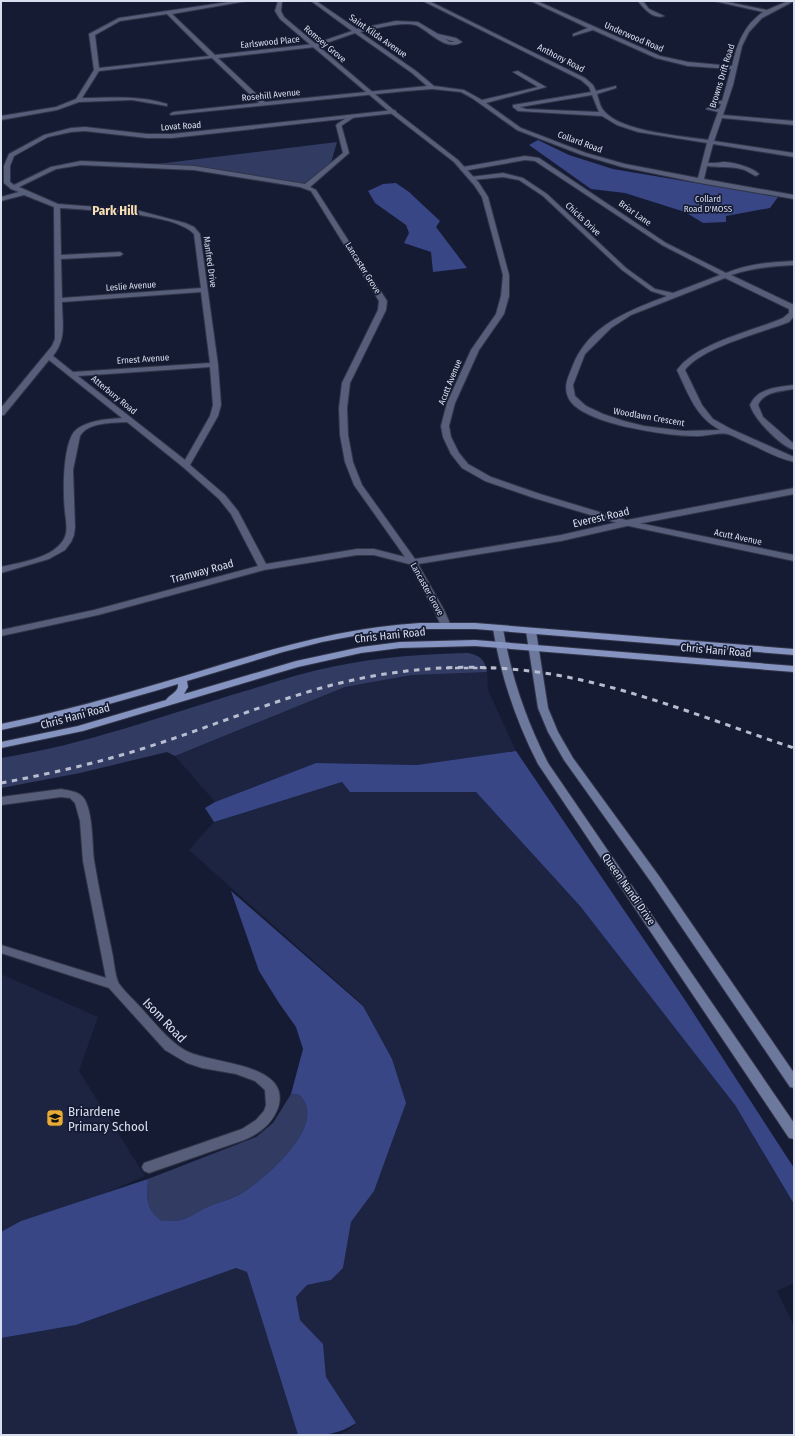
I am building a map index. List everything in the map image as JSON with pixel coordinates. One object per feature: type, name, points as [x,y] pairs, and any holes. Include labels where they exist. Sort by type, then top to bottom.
[{"type":"main road","name":"Chris Hani Road","points":[[1,727],[45,718],[308,643],[351,634],[399,628],[446,626],[531,632],[574,633],[794,652]]},
{"type":"main road","name":"Queen Nandi Drive","points":[[498,629],[520,716],[531,742],[543,764],[794,1134]]},
{"type":"main road","points":[[531,632],[543,708],[553,732],[570,760],[655,879],[794,1083]]},
{"type":"main road","name":"Chris Hani Road","points":[[1,746],[78,729],[296,664],[361,650],[432,643],[475,643],[794,669]]},
{"type":"main road","points":[[168,702],[179,694],[184,687],[182,680]]},
{"type":"street","points":[[78,100],[97,70],[92,34],[119,20],[245,1]]},
{"type":"street","name":"Romsey Grove","points":[[280,1],[278,11],[282,18],[371,93]]},
{"type":"street","name":"Saint Kilda Avenue","points":[[313,1],[414,72],[432,87]]},
{"type":"street","name":"Anthony Road","points":[[425,1],[583,79],[591,86],[598,107],[603,114]]},
{"type":"street","name":"Underwood Road","points":[[533,1],[593,28],[602,30],[658,57],[680,62],[734,68]]},
{"type":"street","points":[[640,1],[647,10],[661,16]]},
{"type":"street","points":[[716,1],[768,12]]},
{"type":"street","name":"Browns Drift Road","points":[[700,181],[746,31],[752,23],[768,12],[793,1]]},
{"type":"street","points":[[167,12],[264,105]]},
{"type":"street","name":"Earlswood Place","points":[[97,70],[314,45],[357,31],[390,24],[418,24],[438,36]]},
{"type":"street","points":[[574,35],[593,28]]},
{"type":"street","points":[[521,48],[528,46]]},
{"type":"street","points":[[481,102],[543,87],[516,72]]},
{"type":"street","name":"Collard Road","points":[[371,93],[432,87],[462,91],[481,102],[519,129],[624,166],[700,181],[794,196]]},
{"type":"street","points":[[614,87],[515,106],[520,110],[526,111],[603,114],[622,124],[711,142],[794,155]]},
{"type":"street","name":"Rosehill Avenue","points":[[173,114],[371,93]]},
{"type":"street","name":"Acutt Avenue","points":[[371,93],[435,144],[463,169],[479,186],[485,197],[500,250],[506,275],[505,296],[500,314],[475,350],[451,403],[445,426],[447,437],[455,454],[465,466],[488,479],[627,523],[794,558]]},
{"type":"street","points":[[1,118],[57,108],[78,100],[136,97],[165,105]]},
{"type":"street","points":[[714,102],[724,103]]},
{"type":"street","points":[[709,110],[720,113],[794,123]]},
{"type":"street","name":"Lovat Road","points":[[11,155],[46,136],[71,130],[85,129],[147,136],[172,136],[394,112]]},
{"type":"street","points":[[1,156],[11,155],[7,166],[7,183],[12,188],[46,169],[61,165],[81,163],[194,168],[307,186],[346,153],[339,124],[351,117]]},
{"type":"street","points":[[613,129],[622,124]]},
{"type":"street","name":"Briar Lane","points":[[463,169],[525,158],[537,159],[657,240],[793,307]]},
{"type":"street","points":[[704,164],[720,166],[724,164],[745,168],[756,174]]},
{"type":"street","name":"Chicks Drive","points":[[472,178],[503,174],[522,179],[545,196],[635,278],[653,290],[675,295]]},
{"type":"street","name":"Lancaster Grove","points":[[307,186],[313,190],[328,211],[384,301],[384,305],[375,326],[346,383],[342,404],[348,457],[354,478],[383,520],[402,544],[439,610],[446,626]]},
{"type":"street","name":"Manfred Drive","points":[[12,188],[57,206],[136,212],[166,219],[192,228],[198,236],[214,365],[217,405],[216,412],[186,465]]},
{"type":"street","points":[[1,200],[24,193]]},
{"type":"street","points":[[1,413],[48,356],[58,340],[57,206]]},
{"type":"street","points":[[58,257],[120,254]]},
{"type":"street","name":"Woodlawn Crescent","points":[[728,431],[690,434],[644,428],[617,422],[599,416],[581,406],[570,395],[568,390],[581,354],[588,345],[608,326],[637,309],[726,275],[755,266],[794,263]]},
{"type":"street","name":"Leslie Avenue","points":[[58,300],[205,290]]},
{"type":"street","points":[[793,307],[793,313],[786,320],[698,355],[682,366],[681,373],[698,406],[710,421],[728,431],[794,460]]},
{"type":"street","name":"Atterbury Road","points":[[48,356],[73,374],[186,465],[229,506],[263,567]]},
{"type":"street","name":"Ernest Avenue","points":[[73,374],[214,365]]},
{"type":"street","points":[[794,387],[767,393],[754,401],[753,405],[760,418],[794,448]]},
{"type":"street","points":[[1,570],[50,555],[68,542],[71,529],[67,472],[76,434],[93,426],[129,420]]},
{"type":"street","name":"Everest Road","points":[[412,562],[561,538],[627,523],[794,491]]},
{"type":"street","name":"Tramway Road","points":[[1,634],[95,613],[263,567],[357,552],[374,552],[412,562]]},
{"type":"street","points":[[1,801],[61,793],[73,795],[80,801],[85,821],[89,861],[112,985],[1,949]]},
{"type":"street","name":"Isom Road","points":[[112,985],[168,1046],[178,1054],[197,1062],[260,1077],[268,1083],[273,1096],[273,1107],[263,1121],[248,1133],[149,1167]]},
{"type":"shaded area","points":[[337,142],[331,163],[306,184],[203,168],[157,164]]},
{"type":"shaded area","points":[[468,653],[476,655],[483,661],[487,672],[412,675],[345,687],[175,756],[167,752],[80,773],[1,788],[1,758],[63,745],[124,729],[324,668],[385,658]]},
{"type":"shaded area","points":[[487,672],[488,690],[516,751],[417,765],[316,763],[215,802],[175,756],[345,687],[412,675]]},
{"type":"shaded area","points":[[343,782],[350,792],[476,792],[580,906],[735,1105],[794,1204],[794,1283],[777,1291],[794,1326],[794,1435],[337,1435],[347,1431],[356,1423],[326,1377],[323,1344],[300,1320],[296,1297],[307,1285],[331,1280],[343,1268],[351,1222],[374,1191],[363,1005],[189,850],[214,822]]},
{"type":"shaded area","name":"Briardene Primary School","points":[[1,974],[98,1017],[79,1071],[145,1176],[1,1238]]},
{"type":"shaded area","points":[[291,1094],[300,1096],[305,1103],[307,1115],[304,1127],[297,1141],[287,1154],[263,1177],[242,1193],[202,1209],[184,1219],[176,1221],[162,1221],[156,1217],[148,1203],[148,1179],[256,1137],[273,1123]]},
{"type":"shaded area","points":[[236,1268],[247,1272],[298,1435],[1,1435],[1,1338],[76,1325]]},
{"type":"green space","name":"Collard Road D'MOSS","points":[[538,140],[569,155],[613,169],[778,197],[770,208],[726,216],[726,222],[703,223],[685,212],[625,193],[591,189],[529,145]]},
{"type":"green space","points":[[396,183],[409,192],[440,221],[436,227],[467,268],[433,272],[431,252],[404,243],[409,233],[406,225],[375,203],[368,191],[383,184]]},
{"type":"green space","points":[[516,751],[685,1000],[794,1168],[794,1204],[735,1105],[580,906],[476,792],[350,792],[342,782],[214,822],[205,808],[215,802],[316,763],[417,765]]},
{"type":"green space","points":[[231,891],[363,1006],[392,1059],[406,1103],[374,1191],[351,1222],[343,1268],[331,1280],[307,1285],[296,1297],[300,1320],[323,1344],[326,1377],[356,1423],[335,1433],[298,1435],[247,1272],[236,1268],[76,1325],[1,1338],[1,1232],[21,1221],[148,1179],[148,1203],[156,1217],[162,1221],[176,1221],[184,1219],[202,1209],[242,1193],[275,1166],[297,1141],[304,1127],[307,1115],[305,1103],[302,1098],[296,1094],[291,1094],[303,1049],[296,1027],[259,971]]},
{"type":"railway","points":[[446,668],[452,668]]},
{"type":"railway","points":[[1,783],[60,771],[119,756],[178,737],[279,701],[342,682],[408,671],[452,668]]},
{"type":"railway","points":[[452,668],[495,668]]},
{"type":"railway","points":[[452,668],[496,668],[572,678],[647,698],[794,748]]},
{"type":"place","name":"Briardene Primary School","points":[[55,1118]]},
{"type":"district","name":"Park Hill","points":[[115,210]]}]
